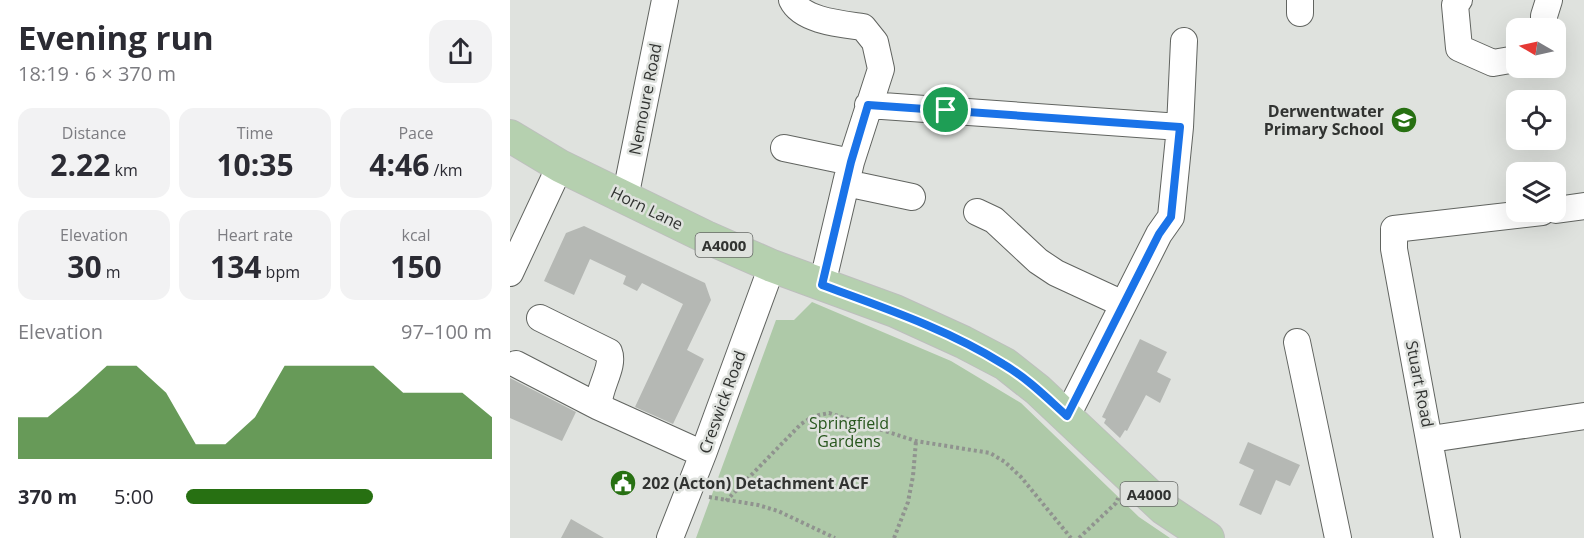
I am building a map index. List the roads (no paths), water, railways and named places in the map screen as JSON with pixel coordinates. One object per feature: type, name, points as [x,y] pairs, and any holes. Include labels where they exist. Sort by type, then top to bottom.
[{"type":"main road","name":"Horn Lane","points":[[510,136],[560,166],[772,266],[895,311],[1005,364],[1067,416],[1163,508],[1208,538]]},
{"type":"street","name":"Nemoure Road","points":[[625,198],[665,0]]},
{"type":"street","points":[[792,0],[795,8],[818,19],[864,27],[875,42],[881,69],[849,172],[822,285]]},
{"type":"street","points":[[1459,0],[1455,5],[1459,48],[1493,63],[1506,61]]},
{"type":"street","points":[[1544,18],[1549,0]]},
{"type":"street","points":[[1067,416],[1159,234],[1171,217],[1180,127],[1184,41]]},
{"type":"street","points":[[868,105],[1180,127]]},
{"type":"street","points":[[784,148],[912,197]]},
{"type":"street","points":[[510,273],[560,166]]},
{"type":"street","points":[[1566,209],[1584,206]]},
{"type":"street","points":[[977,212],[994,220],[1038,261],[1056,273],[1123,304]]},
{"type":"street","name":"Stuart Road","points":[[1447,538],[1431,439],[1394,249],[1394,229],[1506,216]]},
{"type":"street","name":"Creswick Road","points":[[670,538],[772,266]]},
{"type":"street","points":[[540,318],[609,352],[610,362],[599,391],[599,407]]},
{"type":"street","points":[[1297,342],[1338,538]]},
{"type":"street","points":[[516,364],[599,407],[703,454]]},
{"type":"street","points":[[1431,439],[1584,416]]},
{"type":"place","name":"Derwentwater Primary School","points":[[1404,120]]},
{"type":"place","name":"202 (Acton) Detachment ACF","points":[[623,483]]},
{"type":"park label","name":"Springfield Gardens","points":[[849,432]]}]
